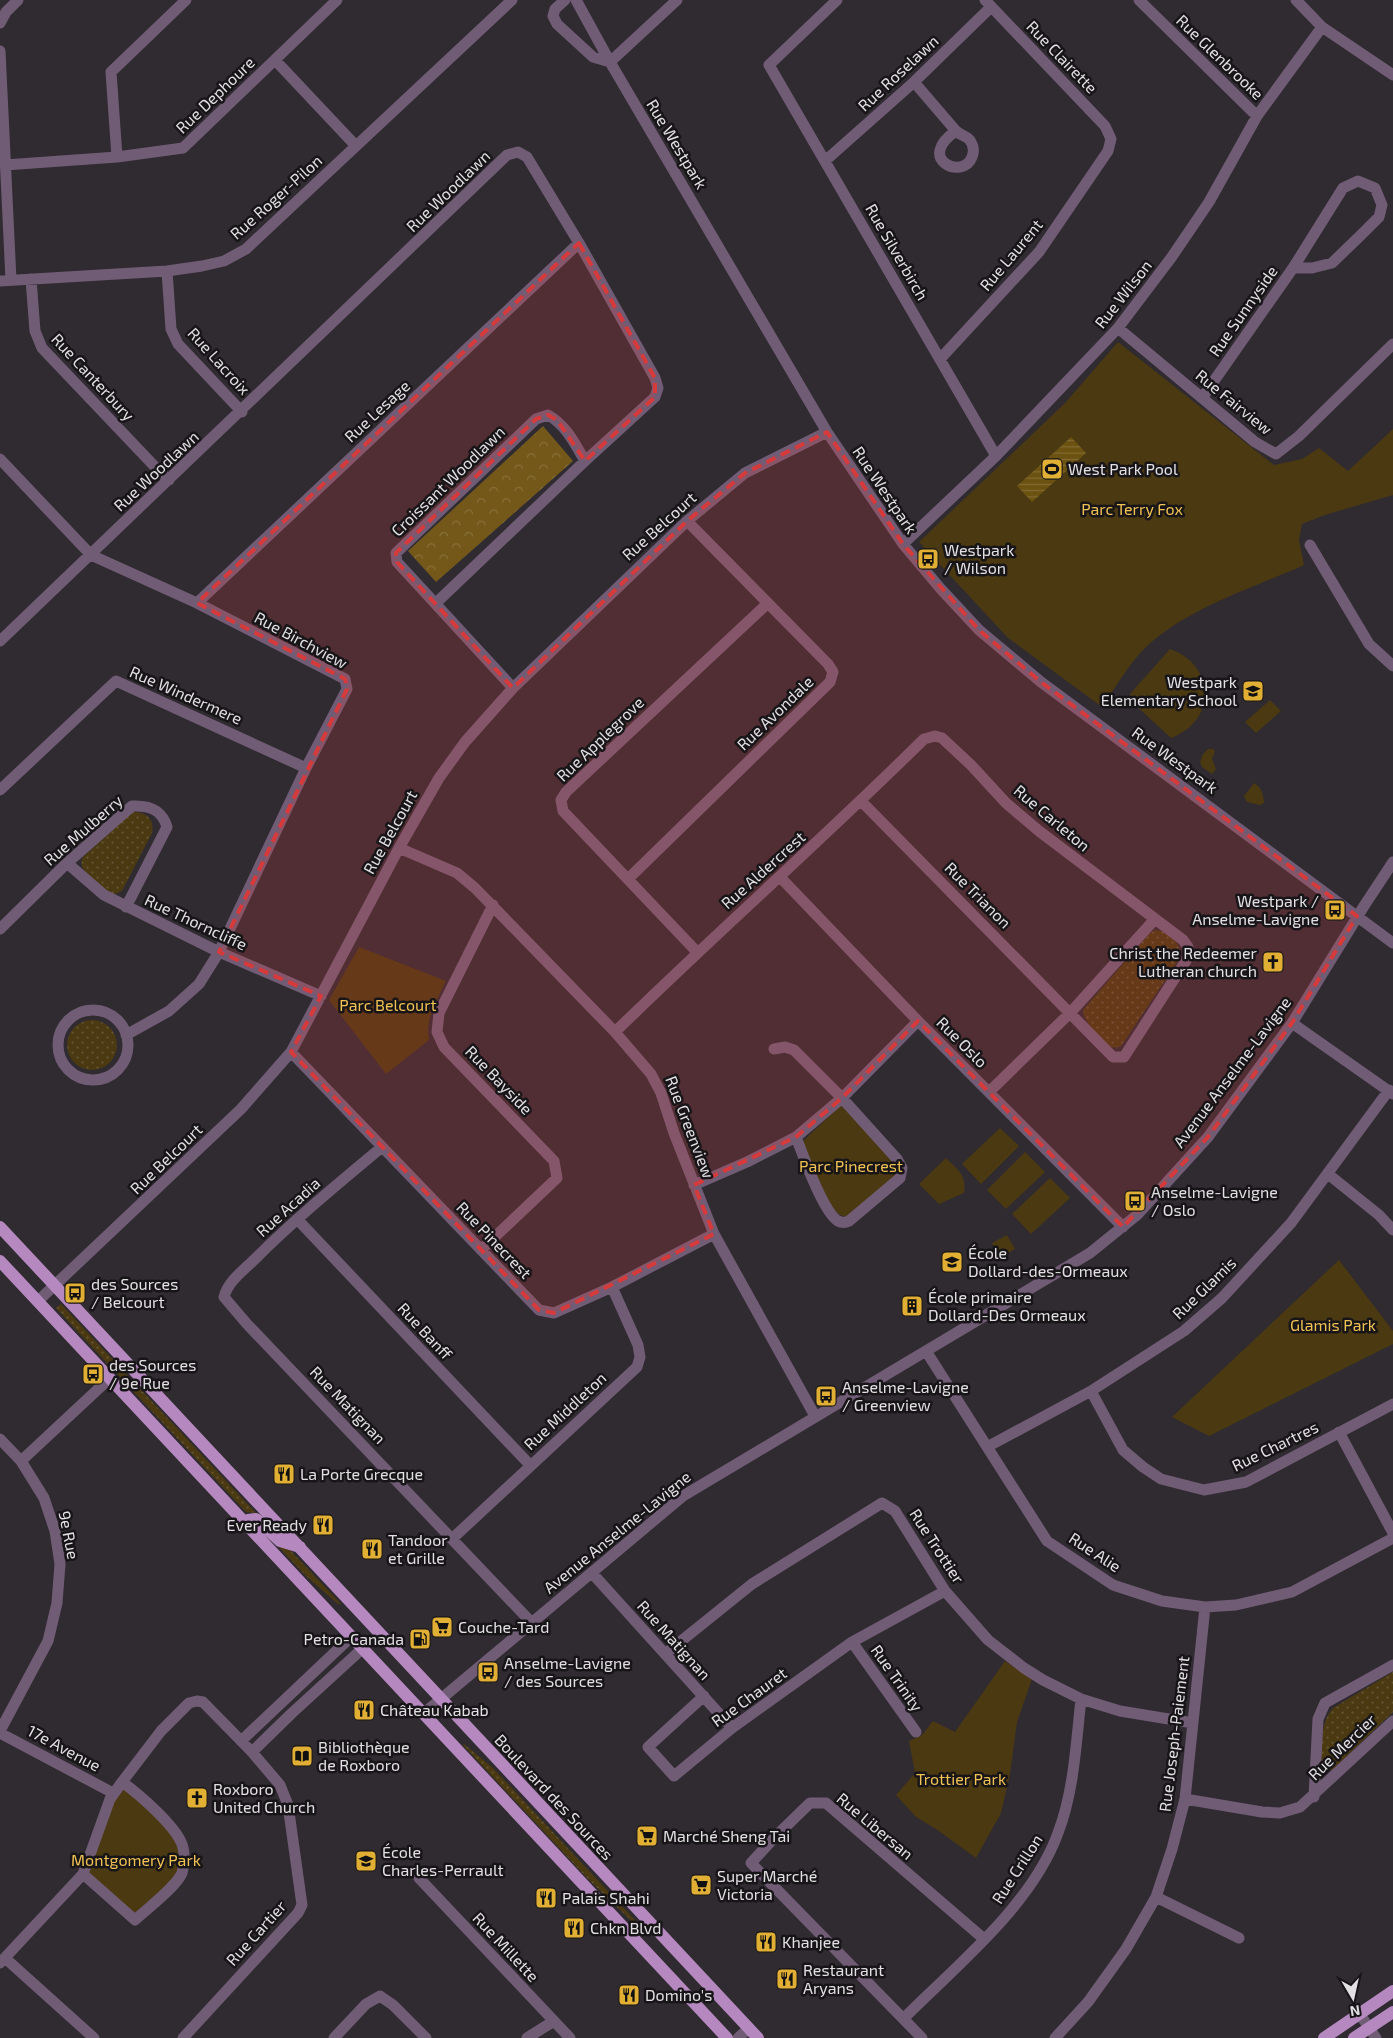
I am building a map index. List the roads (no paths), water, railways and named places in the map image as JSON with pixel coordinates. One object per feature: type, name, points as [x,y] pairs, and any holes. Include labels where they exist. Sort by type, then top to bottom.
[{"type":"main road","name":"Boulevard des Sources","points":[[0,1227],[758,2038]]},
{"type":"main road","points":[[0,1261],[726,2038]]},
{"type":"main road","points":[[244,1522],[256,1519],[277,1539],[300,1547]]},
{"type":"main road","points":[[1324,2038],[1393,1991]]},
{"type":"main road","points":[[1354,2038],[1372,2033],[1393,2012]]},
{"type":"street","points":[[0,22],[6,12],[18,0]]},
{"type":"street","points":[[117,157],[111,72],[186,0]]},
{"type":"street","name":"Rue Dephoure","points":[[5,165],[117,157],[183,148],[337,0]]},
{"type":"street","name":"Rue Roger-Pilon","points":[[5,280],[167,271],[224,261],[246,249],[512,0]]},
{"type":"street","points":[[565,0],[555,9],[553,16],[557,24],[593,58],[610,62],[677,0]]},
{"type":"street","name":"Rue Westpark","points":[[576,0],[610,62],[827,432],[903,544],[940,588],[979,630],[1041,682],[1393,943]]},
{"type":"street","name":"Rue Silverbirch","points":[[837,0],[769,65],[996,456]]},
{"type":"street","name":"Rue Glenbrooke","points":[[1139,0],[1257,116]]},
{"type":"street","points":[[1296,0],[1322,27],[1393,75]]},
{"type":"street","name":"Rue Roselawn","points":[[825,161],[914,82],[988,3]]},
{"type":"street","name":"Rue Clairette","points":[[988,3],[1105,126],[1110,139]]},
{"type":"street","name":"Rue Wilson","points":[[903,544],[996,456],[1118,328],[1171,258],[1209,202],[1257,116],[1322,27]]},
{"type":"street","points":[[0,51],[5,165],[5,280]]},
{"type":"street","name":"Rue Dephoure","points":[[274,60],[356,146]]},
{"type":"street","points":[[914,82],[956,131]]},
{"type":"street","name":"Rue Laurent","points":[[940,358],[1039,252],[1108,151],[1110,139]]},
{"type":"street","name":"Rue Woodlawn","points":[[2,636],[91,555],[242,412],[508,155],[518,152],[527,157],[579,244],[655,378],[658,388],[655,397],[436,603]]},
{"type":"street","name":"Rue Sunnyside","points":[[1202,398],[1293,268],[1343,188],[1358,181],[1375,188],[1382,205],[1379,217],[1332,263],[1312,268],[1293,268]]},
{"type":"street","name":"Rue Lesage","points":[[196,603],[579,244]]},
{"type":"street","name":"Rue Lacroix","points":[[167,271],[171,329],[178,344],[242,412]]},
{"type":"street","name":"Rue Canterbury","points":[[31,279],[35,331],[42,348],[169,480]]},
{"type":"street","name":"Rue Fairview","points":[[1118,328],[1255,442],[1276,454],[1299,436],[1393,344]]},
{"type":"street","name":"Croissant Woodlawn","points":[[513,688],[397,562],[396,553],[536,419],[548,415],[557,420],[570,435],[585,461]]},
{"type":"street","name":"Rue Belcourt","points":[[38,1301],[241,1109],[291,1052],[438,778],[465,742],[513,688],[687,521],[745,473],[827,432]]},
{"type":"street","name":"Rue Birchview","points":[[0,459],[91,555],[196,603],[345,679],[347,689],[306,768],[218,952],[199,984],[169,1011],[126,1035]]},
{"type":"street","name":"Rue Avondale","points":[[628,879],[830,682],[833,672],[828,664],[687,521]]},
{"type":"street","points":[[1310,545],[1369,644],[1393,666]]},
{"type":"street","name":"Rue Applegrove","points":[[697,952],[563,811],[562,800],[566,792],[768,603]]},
{"type":"street","name":"Rue Windermere","points":[[0,790],[116,681],[306,768]]},
{"type":"street","name":"Rue Aldercrest","points":[[615,1032],[697,952],[861,801],[924,739],[934,736]]},
{"type":"street","name":"Rue Carleton","points":[[934,736],[942,738],[950,745],[1006,803],[1039,831],[1183,940],[1188,948],[1189,956],[1124,1057],[1114,1057],[1071,1012]]},
{"type":"street","name":"Rue Trianon","points":[[861,801],[1071,1012]]},
{"type":"street","name":"Rue Mulberry","points":[[0,929],[67,863],[132,806],[142,805],[155,808],[164,818],[167,827],[126,906]]},
{"type":"street","name":"Rue Greenview","points":[[399,848],[457,873],[493,905],[615,1032],[651,1074],[661,1093],[714,1234],[815,1416]]},
{"type":"street","name":"Avenue Anselme-Lavigne","points":[[423,1714],[683,1496],[1090,1253],[1123,1228],[1208,1137],[1292,1023],[1357,916],[1393,862]]},
{"type":"street","name":"Rue Thorncliffe","points":[[67,863],[104,895],[218,952],[321,996]]},
{"type":"street","name":"Rue Oslo","points":[[780,877],[918,1021],[1123,1228]]},
{"type":"street","name":"Rue Bayside","points":[[481,1250],[557,1178],[554,1161],[444,1047],[437,1032],[439,1013],[493,905]]},
{"type":"street","points":[[988,1092],[1071,1012],[1155,919]]},
{"type":"street","points":[[101,1011],[112,1016],[121,1024],[126,1035],[128,1046],[121,1066],[113,1074],[102,1078],[92,1080],[81,1078],[71,1072],[59,1054],[58,1042],[61,1030],[68,1020],[84,1012],[101,1011]]},
{"type":"street","points":[[694,1184],[748,1162],[796,1137],[842,1098],[918,1021]]},
{"type":"street","points":[[1292,1023],[1391,1092]]},
{"type":"street","points":[[774,1049],[785,1047],[794,1050],[842,1098],[897,1158],[902,1168],[900,1178],[849,1222],[843,1223],[836,1220],[826,1208],[796,1137]]},
{"type":"street","name":"Rue Pinecrest","points":[[291,1052],[539,1310],[554,1313],[612,1287],[714,1234]]},
{"type":"street","name":"Rue Glamis","points":[[987,1448],[1091,1391],[1184,1331],[1222,1298],[1291,1223],[1391,1092]]},
{"type":"street","name":"Rue Acadia","points":[[224,1297],[226,1288],[297,1219],[382,1147]]},
{"type":"street","points":[[1328,1174],[1379,1215],[1393,1230]]},
{"type":"street","name":"Rue Banff","points":[[297,1219],[530,1465]]},
{"type":"street","name":"Rue Middleton","points":[[453,1538],[637,1366],[640,1357],[638,1346],[612,1287]]},
{"type":"street","name":"Rue Matignan","points":[[224,1297],[253,1330],[531,1622]]},
{"type":"street","name":"Rue Alie","points":[[926,1352],[1047,1541],[1113,1585],[1162,1601],[1205,1607],[1236,1605],[1292,1592],[1393,1538]]},
{"type":"street","points":[[21,1461],[110,1378]]},
{"type":"street","name":"Rue Chartres","points":[[1091,1391],[1123,1450],[1142,1467],[1161,1479],[1204,1490],[1246,1482],[1393,1404]]},
{"type":"street","points":[[1339,1432],[1393,1533]]},
{"type":"street","name":"9e Rue","points":[[0,1439],[21,1461],[44,1498],[55,1531],[60,1564],[57,1603],[48,1641],[0,1732]]},
{"type":"street","name":"Rue Trottier","points":[[665,1654],[752,1584],[882,1503],[895,1511],[945,1590],[988,1640],[1043,1680],[1081,1699],[1120,1711],[1193,1723]]},
{"type":"street","name":"Rue Matignan","points":[[592,1573],[732,1728]]},
{"type":"street","name":"Rue Chauret","points":[[704,1696],[648,1747],[674,1776],[732,1728],[852,1642],[945,1590]]},
{"type":"street","name":"Rue Joseph-Paiement","points":[[1055,2038],[1088,2002],[1126,1949],[1156,1897],[1172,1849],[1185,1798],[1205,1607]]},
{"type":"street","points":[[242,1741],[351,1638]]},
{"type":"street","name":"Rue Trinity","points":[[852,1642],[916,1732]]},
{"type":"street","points":[[252,1752],[362,1649]]},
{"type":"street","name":"Rue Mercier","points":[[1314,1797],[1318,1719],[1325,1703],[1393,1665]]},
{"type":"street","name":"Rue Crillon","points":[[904,2018],[1012,1910],[1048,1856],[1058,1833],[1072,1784],[1081,1699]]},
{"type":"street","name":"Rue Cartier","points":[[122,1782],[161,1731],[189,1703],[197,1700],[203,1702],[252,1752],[280,1785],[288,1805],[302,1905],[298,1913],[183,2038]]},
{"type":"street","name":"Rue Mercier","points":[[1185,1798],[1262,1812],[1280,1813],[1300,1807],[1314,1797],[1393,1721]]},
{"type":"street","name":"17e Avenue","points":[[0,1732],[113,1793]]},
{"type":"street","points":[[83,1874],[136,1920],[169,1890],[182,1873],[184,1851],[181,1842],[172,1829],[122,1782],[113,1793],[83,1874],[3,1961],[94,2038]]},
{"type":"street","name":"Rue Libersan","points":[[922,2038],[751,1863],[810,1803],[826,1803],[984,1939]]},
{"type":"street","name":"Rue Millette","points":[[419,1878],[570,2038]]},
{"type":"street","points":[[1156,1897],[1239,1938]]},
{"type":"street","points":[[334,2038],[366,2004],[380,1996],[393,2004],[426,2038]]},
{"type":"street","points":[[1359,2013],[1372,2033]]},
{"type":"street","points":[[527,2038],[554,2021]]},
{"type":"street","points":[[738,2038],[749,2028]]},
{"type":"place","name":"West Park Pool","points":[[1052,469]]},
{"type":"place","name":"Westpark / Wilson","points":[[928,559]]},
{"type":"place","name":"Westpark Elementary School","points":[[1253,691]]},
{"type":"place","name":"Westpark / Anselme-Lavigne","points":[[1335,910]]},
{"type":"place","name":"Christ the Redeemer Lutheran church","points":[[1273,962]]},
{"type":"place","name":"Anselme-Lavigne / Oslo","points":[[1135,1201]]},
{"type":"place","name":"École Dollard-des-Ormeaux","points":[[952,1262]]},
{"type":"place","name":"des Sources / Belcourt","points":[[75,1293]]},
{"type":"place","name":"École primaire Dollard-Des Ormeaux","points":[[912,1306]]},
{"type":"place","name":"des Sources / 9e Rue","points":[[93,1374]]},
{"type":"place","name":"Anselme-Lavigne / Greenview","points":[[826,1396]]},
{"type":"place","name":"La Porte Grecque","points":[[284,1474]]},
{"type":"place","name":"Ever Ready","points":[[323,1525]]},
{"type":"place","name":"Tandoor et Grille","points":[[372,1549]]},
{"type":"place","name":"Couche-Tard","points":[[442,1627]]},
{"type":"place","name":"Petro-Canada","points":[[420,1639]]},
{"type":"place","name":"Anselme-Lavigne / des Sources","points":[[488,1672]]},
{"type":"place","name":"Château Kabab","points":[[364,1710]]},
{"type":"place","name":"Bibliothèque de Roxboro","points":[[302,1756]]},
{"type":"place","name":"Roxboro United Church","points":[[197,1798]]},
{"type":"place","name":"Marché Sheng Tai","points":[[647,1836]]},
{"type":"place","name":"École Charles-Perrault","points":[[366,1861]]},
{"type":"place","name":"Super Marché Victoria","points":[[701,1885]]},
{"type":"place","name":"Palais Shahi","points":[[546,1898]]},
{"type":"place","name":"Chkn Blvd","points":[[574,1928]]},
{"type":"place","name":"Khanjee","points":[[766,1942]]},
{"type":"place","name":"Restaurant Aryans","points":[[787,1979]]},
{"type":"place","name":"Domino's","points":[[629,1995]]},
{"type":"park label","name":"Parc Terry Fox","points":[[1132,509]]},
{"type":"park label","name":"Parc Belcourt","points":[[388,1005]]},
{"type":"park label","name":"Parc Pinecrest","points":[[851,1166]]},
{"type":"park label","name":"Glamis Park","points":[[1333,1325]]},
{"type":"park label","name":"Trottier Park","points":[[961,1779]]},
{"type":"park label","name":"Montgomery Park","points":[[136,1860]]}]
